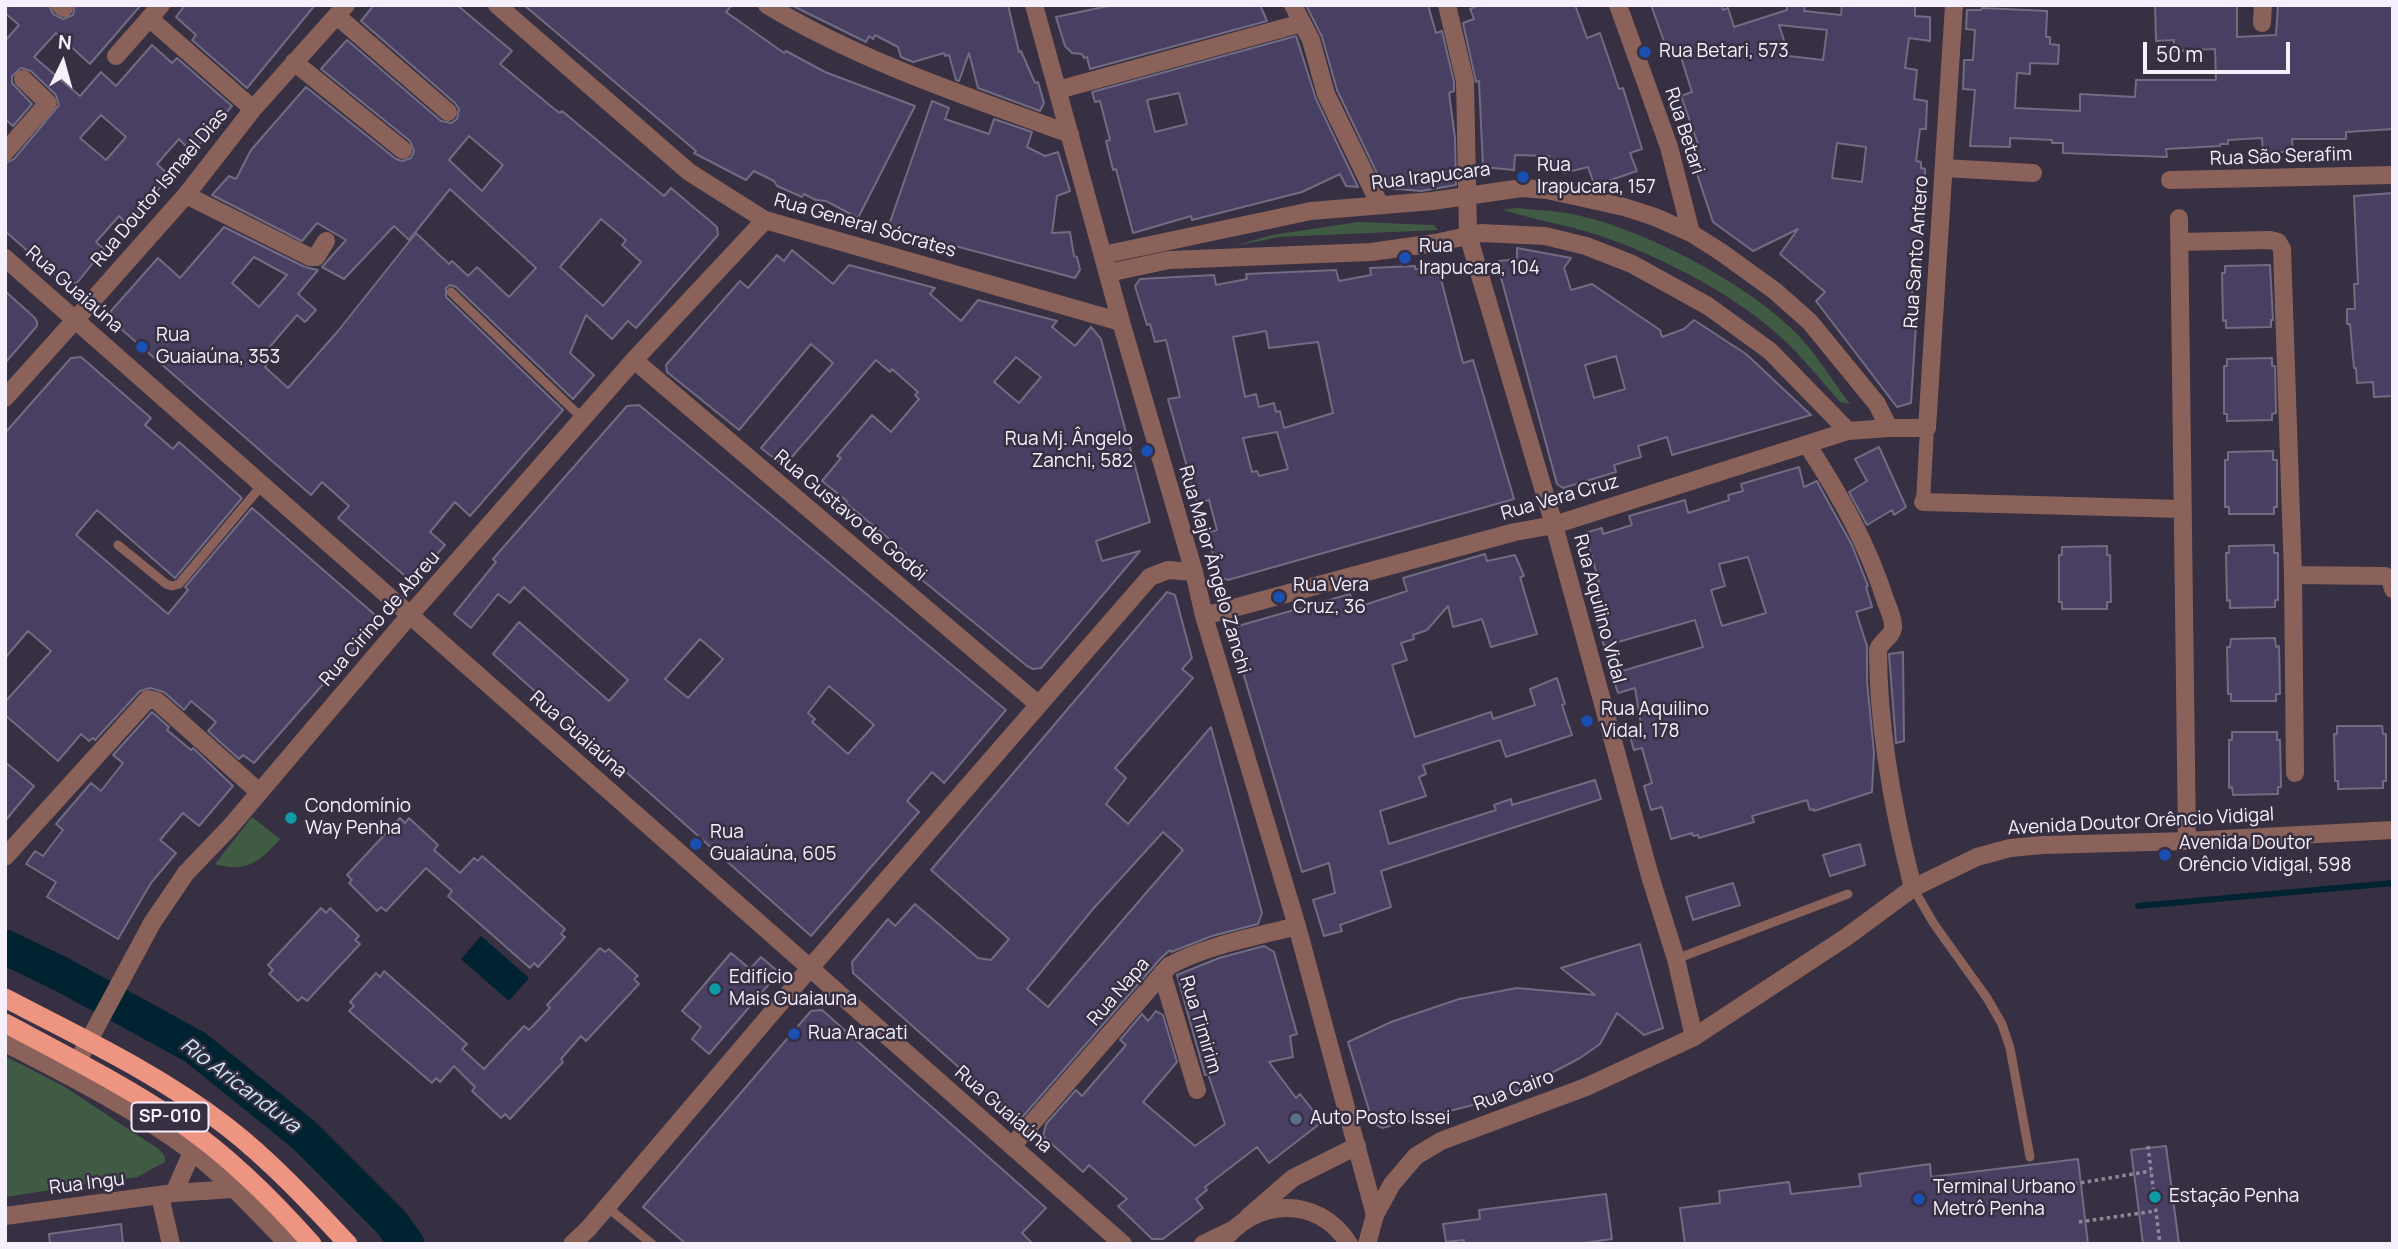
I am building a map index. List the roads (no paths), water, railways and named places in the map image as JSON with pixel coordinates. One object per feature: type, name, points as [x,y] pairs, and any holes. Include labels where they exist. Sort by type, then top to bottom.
[{"type":"highway","name":"SP-010","points":[[5,998],[115,1056],[226,1125],[276,1170],[348,1244]]},
{"type":"highway","name":"SP-010","points":[[5,1023],[100,1074],[183,1125],[247,1177],[312,1244]]},
{"type":"street","name":"Rua General Sócrates","points":[[497,5],[690,172],[765,220],[1121,322]]},
{"type":"street","points":[[767,5],[803,27],[901,72],[1070,134]]},
{"type":"street","name":"Rua Major Ângelo Zanchi","points":[[1034,5],[1121,322],[1297,926],[1375,1215]]},
{"type":"street","points":[[1293,5],[1311,40],[1326,93],[1380,205]]},
{"type":"street","name":"Rua Aquilino Vidal","points":[[1447,5],[1465,81],[1468,235],[1554,525],[1639,837],[1676,959],[1694,1037]]},
{"type":"street","name":"Rua Betari","points":[[1618,5],[1672,157],[1691,233]]},
{"type":"street","name":"Rua Santo Antero","points":[[1923,502],[1954,5]]},
{"type":"street","points":[[342,11],[448,112]]},
{"type":"street","name":"Rua Doutor Ismael Dias","points":[[5,398],[186,195],[253,109],[342,11]]},
{"type":"street","points":[[116,56],[155,12],[253,109]]},
{"type":"street","points":[[1058,90],[1302,23]]},
{"type":"street","points":[[294,62],[403,150]]},
{"type":"street","points":[[5,152],[48,103],[23,79]]},
{"type":"street","points":[[1944,168],[2034,173]]},
{"type":"street","name":"Rua São Serafim","points":[[2170,180],[2393,175]]},
{"type":"street","name":"Rua Irapucara","points":[[1105,264],[1311,212],[1522,188],[1548,190],[1624,207],[1691,233],[1775,291],[1810,322],[1878,404],[1889,428]]},
{"type":"street","points":[[186,195],[310,257],[318,255],[326,241]]},
{"type":"street","points":[[2179,218],[2187,841]]},
{"type":"street","name":"Rua Cirino de Abreu","points":[[69,1077],[152,923],[186,873],[582,418],[765,220]]},
{"type":"street","points":[[1105,264],[1371,252],[1435,243],[1468,235],[1504,233],[1545,236],[1586,246],[1632,264],[1708,306],[1770,351],[1848,431]]},
{"type":"street","points":[[2180,242],[2270,240],[2278,242],[2282,249],[2293,575],[2295,773]]},
{"type":"street","name":"Rua Guaiaúna","points":[[5,258],[1123,1244]]},
{"type":"street","name":"Rua Gustavo de Godói","points":[[634,360],[1039,705]]},
{"type":"street","name":"Rua Vera Cruz","points":[[1205,616],[1516,532],[1554,525],[1643,495],[1808,446],[1848,431],[1927,428]]},
{"type":"street","points":[[1808,446],[1856,526],[1881,585],[1893,624],[1891,635],[1878,650],[1879,694],[1896,823],[1913,888]]},
{"type":"street","points":[[1923,502],[2183,509]]},
{"type":"street","points":[[572,1244],[607,1207],[810,968],[1150,577],[1157,572],[1168,570],[1194,572]]},
{"type":"street","points":[[2293,575],[2385,576],[2390,579],[2393,589]]},
{"type":"street","points":[[5,857],[148,699],[157,701],[259,792]]},
{"type":"street","name":"Avenida Doutor Orêncio Vidigal","points":[[1694,1037],[1845,938],[1913,888],[1977,857],[2011,848],[2393,830]]},
{"type":"street","name":"Rua Napa","points":[[1012,1146],[1162,973],[1181,960],[1297,926]]},
{"type":"street","name":"Rua Timirim","points":[[1162,973],[1197,1090]]},
{"type":"street","name":"Rua Cairo","points":[[1375,1215],[1392,1184],[1416,1156],[1441,1141],[1586,1087],[1694,1037]]},
{"type":"street","points":[[5,1043],[113,1100],[192,1152],[288,1244]]},
{"type":"street","points":[[1203,1244],[1226,1237],[1293,1178],[1357,1146]]},
{"type":"street","points":[[171,1244],[167,1194],[192,1152]]},
{"type":"street","name":"Rua Ingu","points":[[5,1216],[167,1194],[233,1189]]},
{"type":"street","points":[[1248,1217],[1268,1209],[1288,1207],[1309,1211],[1328,1220],[1349,1244]]},
{"type":"street","points":[[1367,1244],[1375,1215]]},
{"type":"lane","points":[[451,292],[582,418]]},
{"type":"lane","points":[[118,545],[166,584],[179,584],[262,485]]},
{"type":"lane","points":[[1913,888],[1934,924],[1987,998],[2002,1024],[2010,1048],[2030,1157]]},
{"type":"lane","points":[[1676,959],[1848,894]]},
{"type":"lane","points":[[607,1207],[652,1244]]},
{"type":"water","points":[[481,936],[529,978],[509,1001],[461,959]]},
{"type":"waterway","points":[[2138,906],[2393,883]]},
{"type":"waterway","name":"Rio Aricanduva","points":[[5,947],[61,974],[195,1047],[304,1135],[391,1222],[407,1244]]},
{"type":"place","name":"Rua Betari, 573","points":[[1645,52]]},
{"type":"place","name":"Rua Irapucara, 157","points":[[1523,177]]},
{"type":"place","name":"Rua Irapucara, 104","points":[[1405,258]]},
{"type":"place","name":"Rua Guaiaúna, 353","points":[[142,347]]},
{"type":"place","name":"Rua Mj. Ângelo Zanchi, 582","points":[[1147,451]]},
{"type":"place","name":"Rua Vera Cruz, 36","points":[[1279,597]]},
{"type":"place","name":"Rua Aquilino Vidal, 178","points":[[1587,721]]},
{"type":"place","name":"Condomínio Way Penha","points":[[291,818]]},
{"type":"place","name":"Rua Guaiaúna, 605","points":[[696,844]]},
{"type":"place","name":"Avenida Doutor Orêncio Vidigal, 598","points":[[2165,855]]},
{"type":"place","name":"Edifício Mais Guaiauna","points":[[715,989]]},
{"type":"place","name":"Rua Aracati","points":[[794,1034]]},
{"type":"place","name":"Auto Posto Issei","points":[[1296,1119]]},
{"type":"place","name":"Estação Penha","points":[[2155,1197]]},
{"type":"place","name":"Terminal Urbano Metrô Penha","points":[[1919,1199]]}]
